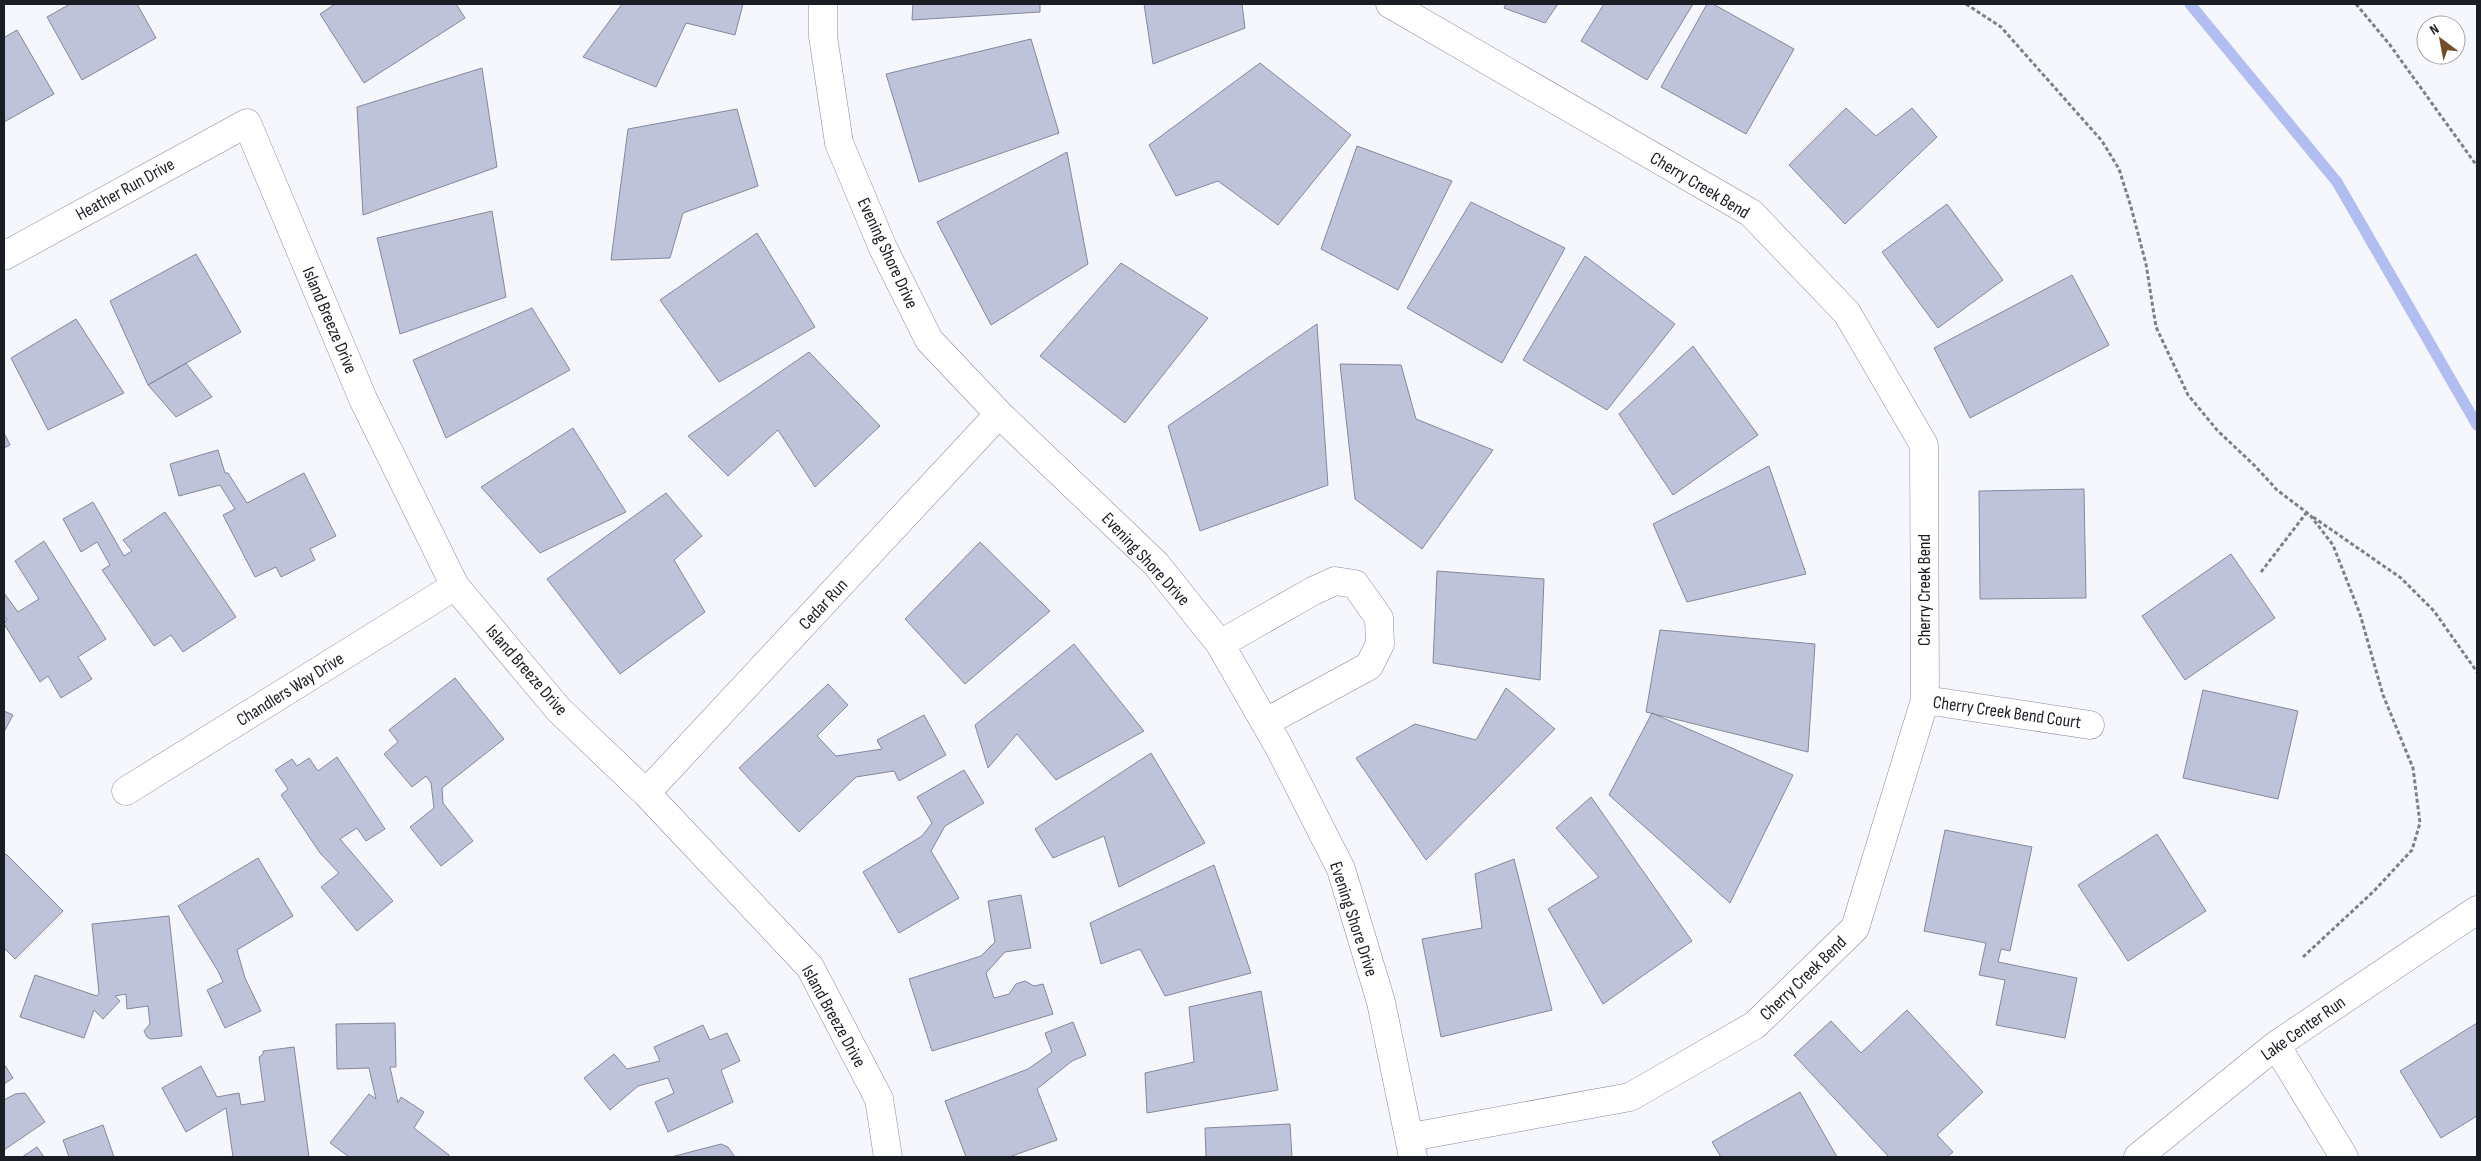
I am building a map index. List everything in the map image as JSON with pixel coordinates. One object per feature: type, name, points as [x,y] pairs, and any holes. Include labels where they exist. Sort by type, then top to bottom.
[{"type":"street","name":"Evening Shore Drive","points":[[823,4],[823,36],[839,143],[883,248],[929,340],[999,414],[1156,564],[1220,644],[1266,722],[1340,869],[1381,1002],[1412,1147]]},
{"type":"street","name":"Cherry Creek Bend","points":[[1390,4],[1751,213],[1847,313],[1924,445],[1924,700],[1855,928],[1755,1025],[1630,1097],[1412,1147]]},
{"type":"street","name":"Heather Run Drive","points":[[4,256],[247,123]]},
{"type":"street","name":"Island Breeze Drive","points":[[247,123],[363,399],[455,586],[559,710],[646,793],[810,967],[879,1099],[888,1157]]},
{"type":"street","name":"Cedar Run","points":[[646,793],[999,414]]},
{"type":"street","points":[[1220,644],[1312,591],[1335,581],[1355,584],[1379,618],[1380,644],[1369,666],[1266,722]]},
{"type":"street","name":"Chandlers Way Drive","points":[[126,791],[455,586]]},
{"type":"street","name":"Cherry Creek Bend Court","points":[[1924,700],[2090,725]]},
{"type":"street","name":"Lake Center Run","points":[[2138,1157],[2276,1045],[2477,910]]},
{"type":"street","points":[[2276,1045],[2344,1157]]},
{"type":"path","points":[[1966,4],[2001,27],[2102,141],[2119,169],[2146,264],[2156,327],[2188,395],[2217,430],[2277,490],[2402,578],[2434,611],[2477,672]]},
{"type":"path","points":[[2356,4],[2390,45],[2477,166]]},
{"type":"path","points":[[2260,572],[2306,512]]},
{"type":"path","points":[[2303,957],[2374,891],[2412,850],[2420,824],[2413,768],[2383,695],[2360,614],[2333,545],[2310,515]]},
{"type":"building","points":[[70,4],[137,4],[156,38],[82,80],[47,17]]},
{"type":"building","points":[[335,4],[456,4],[465,18],[364,83],[320,14]]},
{"type":"building","points":[[622,4],[743,4],[735,35],[686,23],[656,87],[583,57]]},
{"type":"building","points":[[913,4],[1040,4],[1040,12],[912,20]]},
{"type":"building","points":[[1144,4],[1242,4],[1245,28],[1153,64]]},
{"type":"building","points":[[1506,4],[1558,4],[1545,23],[1504,8]]},
{"type":"building","points":[[1604,4],[1693,4],[1647,80],[1581,41]]},
{"type":"building","points":[[1707,4],[1713,4],[1794,49],[1746,134],[1661,87]]},
{"type":"building","points":[[17,30],[54,94],[4,122],[4,34],[5,37]]},
{"type":"building","points":[[1031,39],[1059,133],[919,182],[886,74]]},
{"type":"building","points":[[1260,63],[1351,135],[1278,225],[1218,181],[1176,196],[1149,145]]},
{"type":"building","points":[[482,68],[497,167],[363,215],[357,107]]},
{"type":"building","points":[[1846,108],[1876,136],[1912,108],[1937,137],[1845,224],[1789,165]]},
{"type":"building","points":[[737,109],[758,186],[683,213],[670,258],[611,260],[628,129]]},
{"type":"building","points":[[1357,146],[1452,181],[1398,290],[1321,249]]},
{"type":"building","points":[[1067,152],[1088,264],[991,325],[937,222]]},
{"type":"building","points":[[1471,202],[1565,248],[1502,363],[1407,308]]},
{"type":"building","points":[[1947,204],[2003,280],[1938,328],[1882,252]]},
{"type":"building","points":[[492,211],[506,297],[400,334],[377,238]]},
{"type":"building","points":[[757,233],[815,327],[719,382],[660,300]]},
{"type":"building","points":[[196,254],[241,332],[148,385],[110,301]]},
{"type":"building","points":[[1585,256],[1675,324],[1607,410],[1523,360]]},
{"type":"building","points":[[1121,263],[1208,318],[1125,423],[1040,356]]},
{"type":"building","points":[[2072,275],[2109,345],[1970,418],[1934,348]]},
{"type":"building","points":[[532,308],[570,370],[446,438],[413,360]]},
{"type":"building","points":[[76,319],[124,393],[48,430],[11,358]]},
{"type":"building","points":[[1317,324],[1328,485],[1200,531],[1168,426]]},
{"type":"building","points":[[1693,346],[1758,435],[1673,495],[1619,414]]},
{"type":"building","points":[[809,352],[880,426],[815,487],[778,430],[728,476],[688,436]]},
{"type":"building","points":[[186,363],[212,397],[176,417],[148,385]]},
{"type":"building","points":[[1340,364],[1401,365],[1416,419],[1493,450],[1422,549],[1355,499]]},
{"type":"building","points":[[573,428],[626,512],[540,553],[481,487]]},
{"type":"building","points":[[4,433],[10,445],[4,448]]},
{"type":"building","points":[[218,450],[225,473],[228,473],[247,503],[304,473],[336,536],[310,549],[315,560],[281,577],[276,567],[255,577],[223,515],[235,509],[220,485],[179,496],[170,464]]},
{"type":"building","points":[[1769,466],[1806,574],[1687,602],[1653,524]]},
{"type":"building","points":[[2084,489],[2086,598],[1980,599],[1979,491]]},
{"type":"building","points":[[666,493],[702,536],[674,560],[705,612],[620,674],[547,579]]},
{"type":"building","points":[[93,502],[124,556],[132,551],[123,540],[165,512],[236,617],[183,652],[171,635],[154,646],[102,570],[110,565],[97,542],[81,552],[63,519]]},
{"type":"building","points":[[44,541],[106,639],[78,657],[92,679],[61,698],[48,676],[40,682],[4,624],[7,619],[4,617],[4,593],[18,612],[39,599],[15,561]]},
{"type":"building","points":[[980,542],[1050,611],[965,684],[905,619]]},
{"type":"building","points":[[2231,554],[2275,618],[2185,680],[2142,616]]},
{"type":"building","points":[[1437,571],[1544,579],[1540,680],[1433,663]]},
{"type":"building","points":[[1660,630],[1815,644],[1808,752],[1646,712]]},
{"type":"building","points":[[1074,644],[1144,731],[1056,780],[1017,734],[988,768],[975,725]]},
{"type":"building","points":[[455,678],[504,739],[442,788],[443,803],[473,841],[441,866],[410,827],[434,808],[431,783],[426,776],[412,787],[384,754],[398,742],[389,730]]},
{"type":"building","points":[[828,684],[848,705],[817,736],[836,756],[882,749],[877,740],[924,715],[946,755],[899,781],[894,771],[856,777],[799,832],[739,768]]},
{"type":"building","points":[[1506,688],[1555,729],[1426,860],[1356,758],[1415,724],[1476,740]]},
{"type":"building","points":[[2203,690],[2298,711],[2278,799],[2183,778]]},
{"type":"building","points":[[4,711],[13,715],[4,732]]},
{"type":"building","points":[[1652,713],[1793,775],[1730,903],[1609,795]]},
{"type":"building","points":[[1151,753],[1205,843],[1119,887],[1104,836],[1053,858],[1035,829]]},
{"type":"building","points":[[337,757],[385,829],[366,841],[357,828],[340,839],[393,901],[357,931],[321,887],[339,873],[320,853],[281,795],[288,789],[275,770],[292,759],[297,766],[309,758],[318,771]]},
{"type":"building","points":[[964,770],[984,803],[945,826],[931,851],[959,898],[899,933],[863,872],[922,836],[932,823],[917,797]]},
{"type":"building","points":[[1591,797],[1692,941],[1603,1004],[1548,909],[1599,877],[1556,828]]},
{"type":"building","points":[[1945,830],[2032,847],[2010,951],[2001,949],[1998,962],[2077,978],[2065,1038],[1996,1025],[2005,980],[1979,975],[1986,943],[1924,931]]},
{"type":"building","points":[[2157,834],[2206,911],[2128,961],[2078,885]]},
{"type":"building","points":[[6,854],[63,911],[15,959],[4,948],[4,856]]},
{"type":"building","points":[[258,858],[293,916],[237,950],[245,978],[261,1011],[225,1028],[207,990],[223,982],[178,906]]},
{"type":"building","points":[[1514,859],[1552,1010],[1441,1037],[1422,939],[1482,928],[1475,874]]},
{"type":"building","points":[[1214,865],[1251,973],[1165,996],[1140,949],[1101,964],[1090,923]]},
{"type":"building","points":[[1021,895],[1031,948],[1005,952],[986,973],[994,998],[1009,994],[1016,984],[1025,981],[1034,986],[1043,984],[1053,1014],[932,1051],[909,979],[981,956],[995,942],[988,901]]},
{"type":"building","points":[[169,916],[182,1036],[151,1039],[147,1037],[144,1031],[150,1024],[148,1006],[127,1009],[126,994],[115,996],[120,1001],[103,1019],[94,1010],[84,1038],[20,1017],[35,975],[97,996],[99,993],[92,924]]},
{"type":"building","points":[[1261,991],[1278,1090],[1147,1113],[1145,1073],[1194,1062],[1189,1007]]},
{"type":"building","points":[[1907,1010],[1983,1092],[1937,1135],[1953,1152],[1947,1157],[1889,1157],[1794,1055],[1831,1021],[1861,1053]]},
{"type":"building","points":[[1073,1022],[1086,1055],[1072,1061],[1037,1089],[1057,1140],[1009,1157],[966,1157],[945,1101],[1028,1069],[1052,1052],[1045,1033]]},
{"type":"building","points":[[395,1023],[396,1067],[390,1067],[398,1103],[401,1097],[424,1112],[414,1128],[449,1155],[448,1157],[349,1157],[330,1143],[369,1094],[376,1099],[369,1068],[337,1069],[336,1024]]},
{"type":"building","points":[[2477,1023],[2477,1116],[2441,1138],[2400,1071]]},
{"type":"building","points":[[703,1025],[710,1040],[727,1033],[740,1061],[721,1070],[733,1102],[668,1132],[655,1102],[674,1093],[668,1078],[638,1086],[610,1110],[584,1078],[614,1054],[627,1069],[660,1061],[654,1047]]},
{"type":"building","points":[[294,1047],[309,1157],[233,1157],[226,1108],[186,1132],[162,1088],[201,1066],[217,1097],[239,1093],[241,1105],[265,1101],[259,1057],[263,1054],[263,1051]]},
{"type":"building","points":[[4,1064],[13,1078],[4,1084]]},
{"type":"building","points":[[1800,1092],[1837,1157],[1721,1157],[1712,1142]]},
{"type":"building","points":[[25,1093],[45,1122],[4,1150],[4,1100],[15,1094]]},
{"type":"building","points":[[1290,1124],[1292,1157],[1206,1157],[1205,1128]]},
{"type":"building","points":[[103,1125],[114,1157],[69,1157],[63,1140]]},
{"type":"building","points":[[721,1144],[728,1147],[735,1157],[671,1157]]},
{"type":"building","points":[[37,1147],[44,1157],[22,1157]]},
{"type":"waterway","points":[[2190,4],[2337,182],[2477,425]]}]
